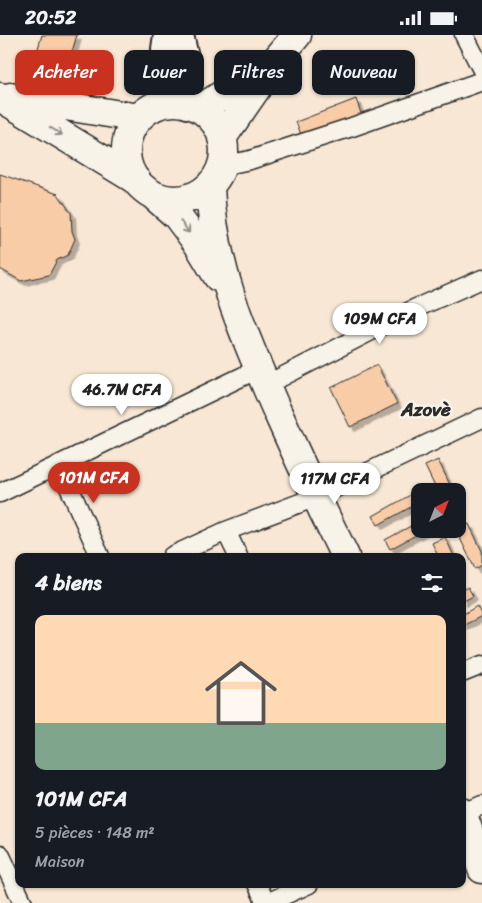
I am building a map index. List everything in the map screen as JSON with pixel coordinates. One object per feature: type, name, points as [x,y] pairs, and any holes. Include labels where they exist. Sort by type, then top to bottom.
[{"type":"main road","points":[[284,50],[297,35]]},
{"type":"main road","points":[[214,91],[185,106],[152,108],[139,118],[132,127],[126,149],[127,160],[143,187],[177,216],[198,244],[232,299]]},
{"type":"main road","points":[[222,138],[252,95]]},
{"type":"main road","points":[[0,96],[139,118]]},
{"type":"main road","points":[[0,96],[143,187],[171,200],[182,200],[197,195],[215,178]]},
{"type":"main road","points":[[185,106],[214,122],[222,138],[224,149],[215,178],[212,218],[232,299],[262,377],[344,553]]},
{"type":"main road","points":[[468,811],[482,869]]},
{"type":"street","points":[[167,35],[166,49],[185,106]]},
{"type":"street","points":[[180,35],[185,57],[185,106]]},
{"type":"street","points":[[464,35],[482,70]]},
{"type":"street","points":[[215,178],[230,164],[250,160],[352,127],[482,81]]},
{"type":"street","points":[[0,493],[59,465],[482,279]]},
{"type":"street","points":[[178,553],[226,531],[316,497],[482,418]]},
{"type":"street","points":[[59,465],[99,553]]},
{"type":"street","points":[[226,531],[237,553]]},
{"type":"street","points":[[466,671],[482,665]]},
{"type":"street","points":[[0,854],[15,886]]},
{"type":"street","points":[[16,888],[23,903]]},
{"type":"street","points":[[259,888],[266,903],[300,888]]},
{"type":"building","points":[[42,35],[77,35],[72,50],[37,50]]},
{"type":"building","points":[[356,99],[362,116],[303,139],[296,122]]},
{"type":"building","points":[[0,174],[58,194],[71,213],[72,231],[75,239],[68,255],[57,260],[49,275],[21,281],[0,269]]},
{"type":"building","points":[[377,365],[397,404],[350,427],[331,388]]},
{"type":"building","points":[[438,460],[449,483],[433,483],[425,466]]},
{"type":"building","points":[[411,495],[411,507],[378,525],[373,516]]},
{"type":"building","points":[[469,524],[482,551],[482,565],[475,569],[460,538],[466,538],[466,525]]},
{"type":"building","points":[[411,526],[411,538],[390,549],[385,540]]},
{"type":"building","points":[[445,538],[453,553],[437,553],[432,543]]},
{"type":"building","points":[[468,587],[473,596],[466,600],[466,588]]},
{"type":"building","points":[[477,606],[482,616],[466,624],[466,613]]},
{"type":"district","name":"Azovè","points":[[426,409]]}]
